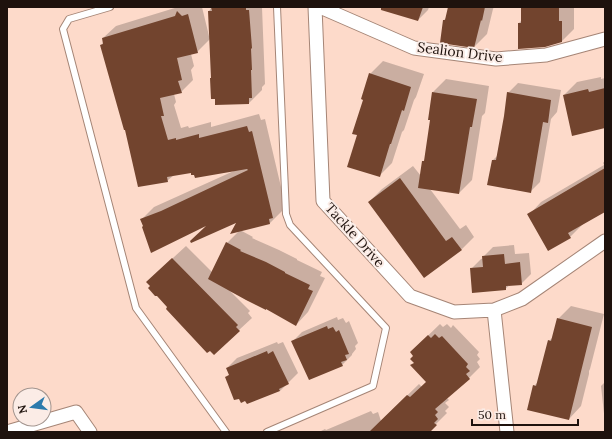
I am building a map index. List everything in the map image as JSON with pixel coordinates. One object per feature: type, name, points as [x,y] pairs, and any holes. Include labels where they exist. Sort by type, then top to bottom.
[{"type":"street","name":"Tackle Drive","points":[[315,7],[323,201],[410,296],[454,312],[494,310],[522,299],[605,241]]},
{"type":"street","name":"Sealion Drive","points":[[320,7],[414,48],[496,59],[546,55],[605,39]]},
{"type":"street","points":[[494,310],[507,432]]},
{"type":"street","points":[[7,432],[76,412],[90,432]]},
{"type":"lane","points":[[110,7],[69,19],[63,29],[136,308],[226,432]]},
{"type":"lane","points":[[267,432],[373,386],[386,328],[290,225],[286,214],[277,7]]},
{"type":"building","points":[[211,7],[246,7],[246,10],[249,10],[252,48],[252,98],[249,98],[249,104],[215,105],[215,99],[211,99],[208,11],[212,11]]},
{"type":"building","points":[[381,7],[423,7],[418,21],[381,10]]},
{"type":"building","points":[[448,7],[485,7],[474,48],[440,43],[443,20],[445,20]]},
{"type":"building","points":[[521,7],[559,7],[559,21],[562,21],[562,42],[545,47],[518,49],[518,23],[521,23]]},
{"type":"building","points":[[177,11],[182,16],[188,14],[198,53],[177,58],[182,80],[178,81],[182,93],[160,98],[164,116],[161,116],[168,140],[176,138],[176,140],[199,134],[199,138],[247,126],[249,132],[252,131],[273,218],[269,219],[270,224],[230,234],[236,223],[191,243],[190,241],[206,226],[151,253],[140,219],[161,211],[248,170],[195,178],[194,175],[191,175],[191,173],[167,177],[168,182],[138,187],[125,130],[100,45],[103,44],[102,38],[175,16]]},
{"type":"building","points":[[369,73],[411,87],[404,111],[402,110],[390,144],[380,177],[347,167],[357,135],[352,134],[363,100],[361,99]]},
{"type":"building","points":[[605,88],[605,128],[572,136],[563,95],[588,89],[589,92]]},
{"type":"building","points":[[432,92],[477,99],[472,127],[470,127],[459,194],[418,188],[422,161],[424,161],[430,120],[428,120]]},
{"type":"building","points":[[507,92],[551,100],[548,123],[543,122],[531,193],[487,185],[492,160],[496,160]]},
{"type":"building","points":[[605,168],[605,212],[568,233],[571,238],[548,251],[527,214]]},
{"type":"building","points":[[400,178],[446,241],[452,237],[462,250],[424,278],[368,202]]},
{"type":"building","points":[[226,242],[241,250],[240,251],[266,262],[310,285],[308,289],[313,291],[296,326],[208,279]]},
{"type":"building","points":[[504,254],[505,264],[520,262],[522,285],[506,286],[506,290],[472,293],[470,268],[483,267],[482,256]]},
{"type":"building","points":[[172,258],[238,325],[236,327],[240,331],[214,355],[210,351],[207,353],[166,309],[167,307],[148,288],[150,286],[146,282]]},
{"type":"building","points":[[557,318],[592,327],[569,420],[527,410],[533,385],[536,386],[548,340],[551,341]]},
{"type":"building","points":[[327,326],[328,329],[333,327],[336,332],[339,330],[349,354],[345,355],[347,360],[341,362],[343,366],[309,380],[291,341]]},
{"type":"building","points":[[435,334],[439,338],[442,336],[468,364],[466,367],[470,371],[466,374],[470,379],[435,409],[438,412],[435,415],[438,419],[434,423],[437,425],[431,431],[369,432],[407,395],[410,397],[426,382],[410,365],[414,363],[410,359],[413,356],[410,352],[428,335],[431,338]]},
{"type":"building","points":[[267,351],[268,354],[273,351],[289,384],[279,389],[280,391],[247,404],[245,401],[241,403],[239,399],[234,400],[225,377],[229,375],[226,368]]}]
